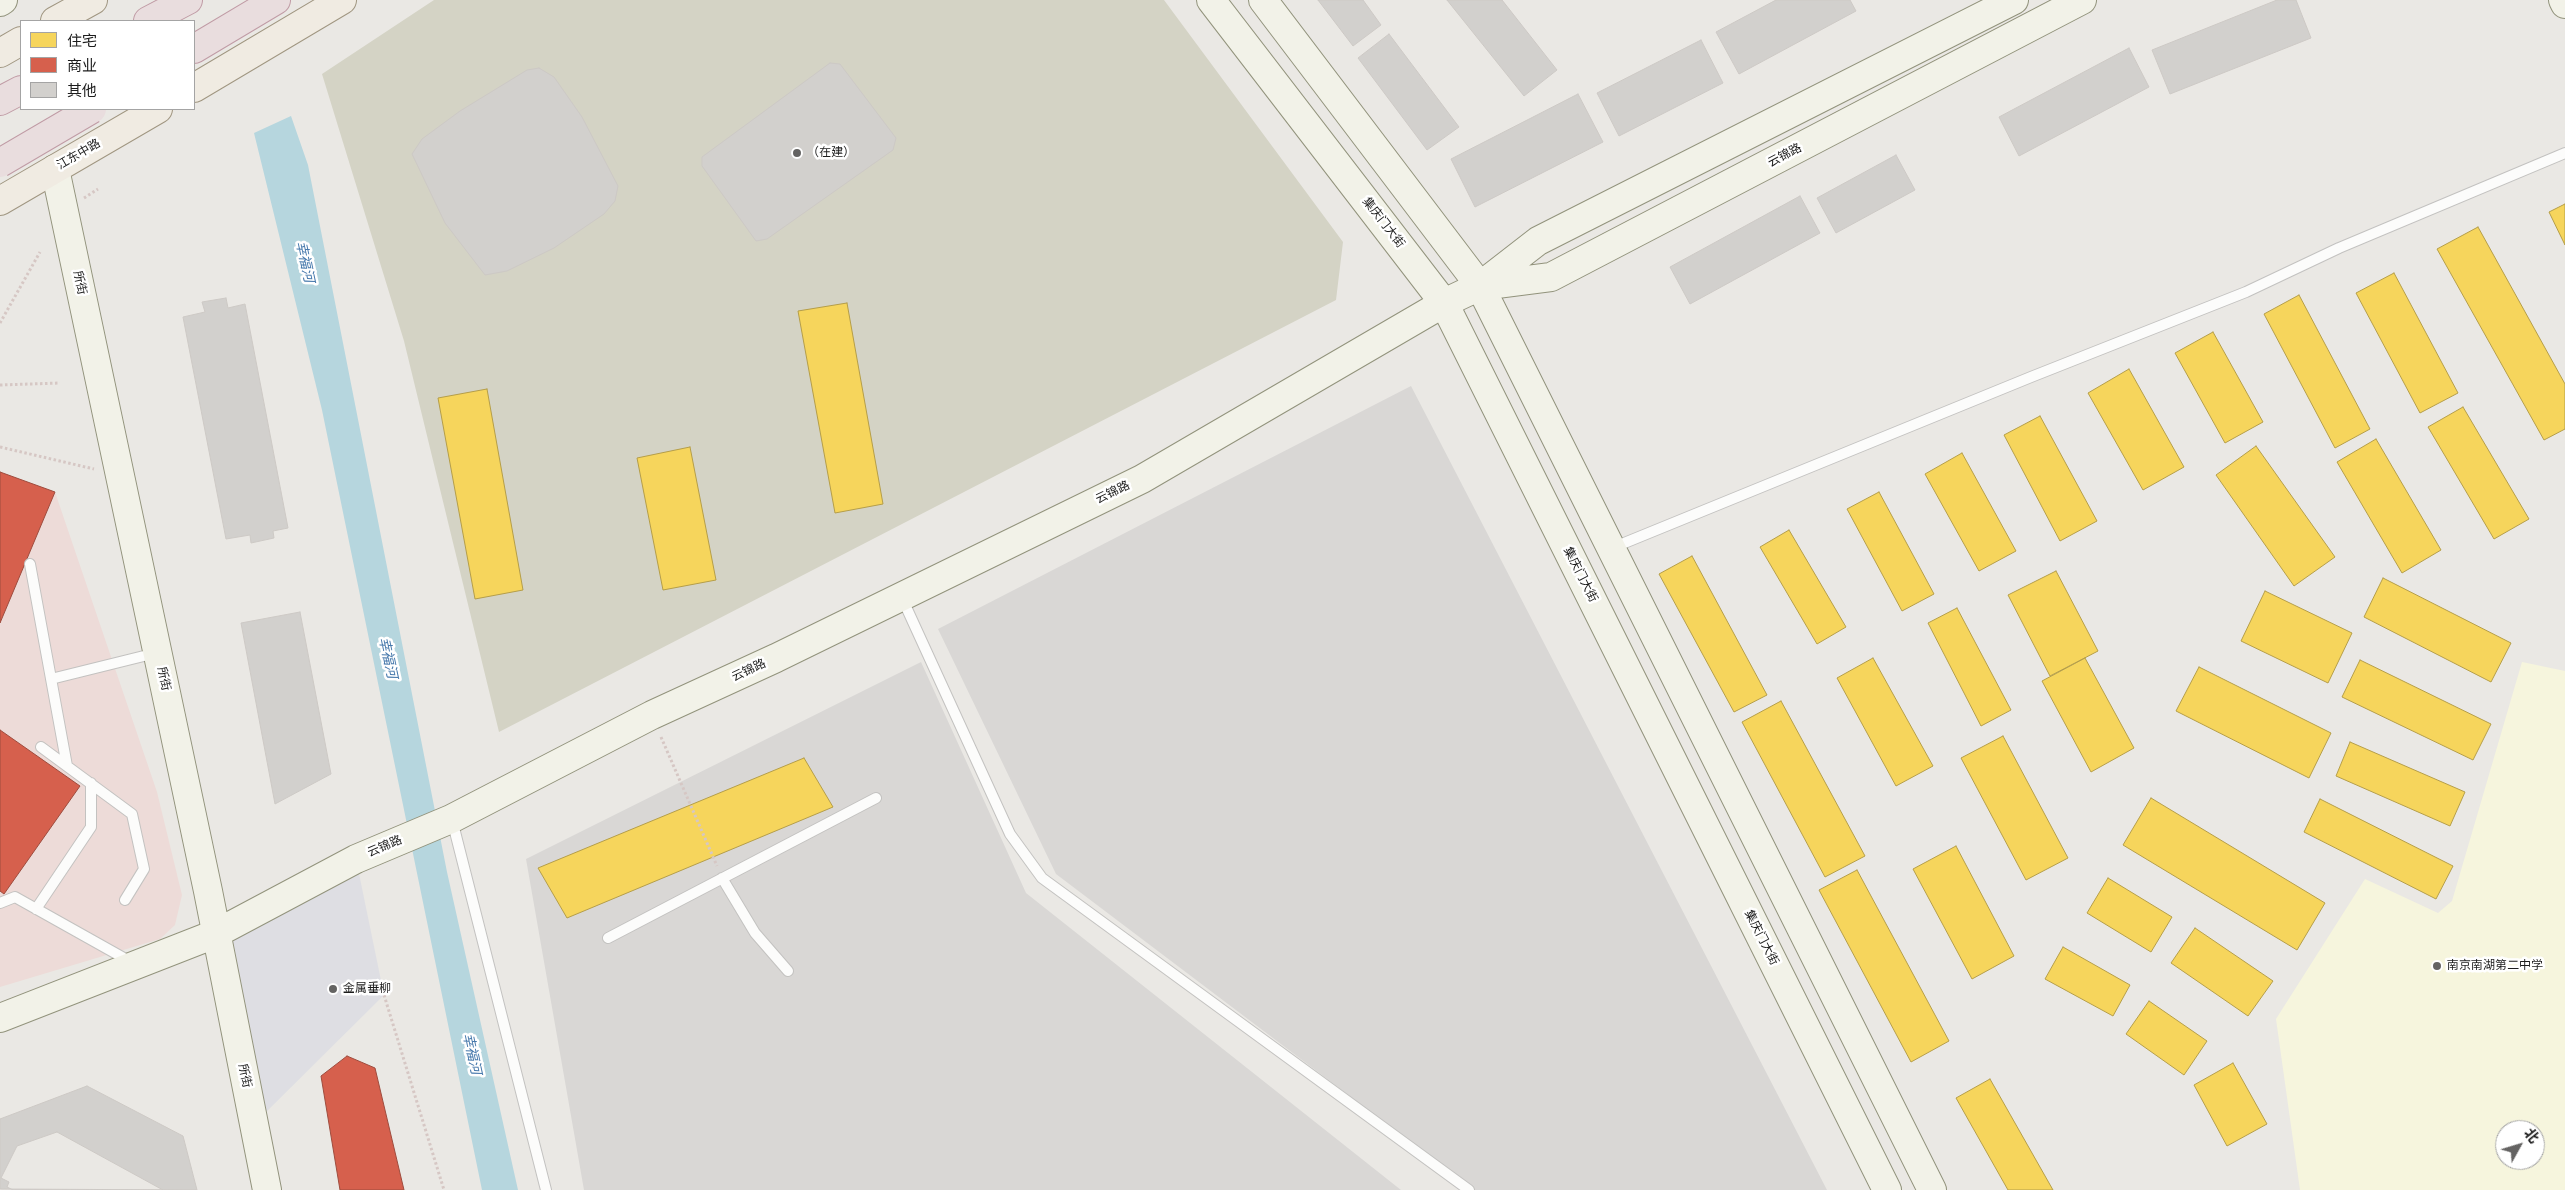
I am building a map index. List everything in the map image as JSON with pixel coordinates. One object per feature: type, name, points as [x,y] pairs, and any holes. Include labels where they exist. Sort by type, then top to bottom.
[{"type":"highway","points":[[150,20],[188,0]]},
{"type":"highway","points":[[195,48],[276,0]]},
{"type":"highway","points":[[0,101],[20,91]]},
{"type":"highway","points":[[0,163],[90,110]]},
{"type":"main road","points":[[58,20],[93,0]]},
{"type":"main road","points":[[195,87],[342,0]]},
{"type":"main road","points":[[0,53],[20,42]]},
{"type":"main road","name":"江东中路","points":[[0,201],[156,110]]},
{"type":"street","name":"集庆门大街","points":[[1211,0],[1444,302],[1887,1190]]},
{"type":"street","points":[[1263,0],[1480,286],[1932,1190]]},
{"type":"street","name":"云锦路","points":[[0,1018],[215,934],[356,859],[451,819],[652,715],[776,658],[1142,478],[1444,302],[1480,286],[1538,241],[2014,0]]},
{"type":"street","name":"云锦路","points":[[1480,286],[1551,277],[2082,0]]},
{"type":"street","points":[[2563,0],[2565,4]]},
{"type":"street","name":"所街","points":[[55,169],[208,891],[267,1190]]},
{"type":"lane","points":[[1611,548],[2031,377],[2246,292],[2339,248],[2565,153]]},
{"type":"lane","points":[[30,564],[67,766]]},
{"type":"lane","points":[[901,597],[1010,834],[1042,878],[1469,1190]]},
{"type":"lane","points":[[51,679],[158,653]]},
{"type":"lane","points":[[41,747],[132,814],[144,868],[125,900]]},
{"type":"lane","points":[[36,908],[91,828],[91,783]]},
{"type":"lane","points":[[608,938],[876,798]]},
{"type":"lane","points":[[451,819],[546,1190]]},
{"type":"lane","points":[[722,878],[755,933],[788,971]]},
{"type":"lane","points":[[0,903],[15,897],[137,965]]},
{"type":"path","points":[[0,323],[40,252]]},
{"type":"path","points":[[0,385],[60,383]]},
{"type":"path","points":[[0,447],[120,475]]},
{"type":"path","points":[[652,715],[722,878]]},
{"type":"path","points":[[384,995],[444,1190]]},
{"type":"shaded area","points":[[434,0],[1164,0],[1343,242],[1336,300],[499,732],[404,341],[322,74]]},
{"type":"shaded area","points":[[1411,386],[1827,1190],[1474,1190],[1056,874],[938,629]]},
{"type":"shaded area","points":[[0,472],[55,492],[157,792],[182,895],[175,925],[160,939],[0,987]]},
{"type":"shaded area","points":[[921,662],[1026,893],[1401,1190],[584,1190],[526,859]]},
{"type":"shaded area","name":"南京南湖第二中学","points":[[2522,662],[2565,671],[2565,1190],[2300,1190],[2276,1019],[2365,879],[2438,913],[2452,901]]},
{"type":"shaded area","points":[[356,859],[384,995],[254,1124],[215,934]]},
{"type":"water","name":"幸福河","points":[[291,116],[308,165],[447,872],[518,1190],[482,1190],[322,410],[254,133]]},
{"type":"building: 住宅","points":[[2565,204],[2565,245],[2549,212]]},
{"type":"building: 住宅","points":[[2478,227],[2565,384],[2565,429],[2544,440],[2437,249]]},
{"type":"building: 住宅","points":[[2394,273],[2458,393],[2420,413],[2356,293]]},
{"type":"building: 住宅","points":[[2299,295],[2370,429],[2335,448],[2264,314]]},
{"type":"building: 住宅","points":[[847,303],[883,504],[835,513],[798,311]]},
{"type":"building: 住宅","points":[[2213,332],[2263,422],[2225,443],[2175,353]]},
{"type":"building: 住宅","points":[[2129,369],[2184,467],[2143,490],[2088,393]]},
{"type":"building: 住宅","points":[[487,389],[523,590],[475,599],[438,398]]},
{"type":"building: 住宅","points":[[2463,407],[2529,519],[2494,539],[2428,427]]},
{"type":"building: 住宅","points":[[2040,416],[2097,521],[2060,541],[2004,435]]},
{"type":"building: 住宅","points":[[2376,439],[2441,550],[2402,573],[2337,462]]},
{"type":"building: 住宅","points":[[2256,446],[2335,557],[2294,586],[2216,475]]},
{"type":"building: 住宅","points":[[690,447],[716,580],[663,590],[637,458]]},
{"type":"building: 住宅","points":[[1962,453],[2016,551],[1979,571],[1925,474]]},
{"type":"building: 住宅","points":[[1879,492],[1934,594],[1902,611],[1847,509]]},
{"type":"building: 住宅","points":[[1789,530],[1846,627],[1817,644],[1760,547]]},
{"type":"building: 住宅","points":[[1692,556],[1767,695],[1734,712],[1659,574]]},
{"type":"building: 住宅","points":[[2056,571],[2098,651],[2050,676],[2008,595]]},
{"type":"building: 住宅","points":[[2383,578],[2511,643],[2491,682],[2364,617]]},
{"type":"building: 住宅","points":[[2265,591],[2352,633],[2328,683],[2241,641]]},
{"type":"building: 住宅","points":[[1957,608],[2011,710],[1981,726],[1928,623]]},
{"type":"building: 住宅","points":[[1873,658],[1933,766],[1896,786],[1837,678]]},
{"type":"building: 住宅","points":[[2085,658],[2134,748],[2091,772],[2042,681]]},
{"type":"building: 住宅","points":[[2360,660],[2491,724],[2473,760],[2342,697]]},
{"type":"building: 住宅","points":[[2199,667],[2331,733],[2309,778],[2176,711]]},
{"type":"building: 住宅","points":[[1781,701],[1865,856],[1825,877],[1742,722]]},
{"type":"building: 住宅","points":[[2003,736],[2068,858],[2026,880],[1961,758]]},
{"type":"building: 住宅","points":[[2350,742],[2465,792],[2450,826],[2336,776]]},
{"type":"building: 住宅","points":[[804,758],[833,807],[567,918],[538,868]]},
{"type":"building: 住宅","points":[[2151,798],[2325,903],[2297,950],[2123,845]]},
{"type":"building: 住宅","points":[[2320,799],[2453,866],[2436,899],[2304,832]]},
{"type":"building: 住宅","points":[[1956,846],[2014,956],[1972,979],[1913,869]]},
{"type":"building: 住宅","points":[[1857,870],[1949,1041],[1911,1062],[1819,890]]},
{"type":"building: 住宅","points":[[2108,878],[2172,917],[2151,952],[2087,913]]},
{"type":"building: 住宅","points":[[2195,928],[2273,981],[2248,1016],[2171,963]]},
{"type":"building: 住宅","points":[[2063,947],[2130,985],[2113,1016],[2045,979]]},
{"type":"building: 住宅","points":[[2149,1001],[2207,1041],[2184,1075],[2126,1034]]},
{"type":"building: 住宅","points":[[2233,1063],[2267,1124],[2227,1146],[2194,1085]]},
{"type":"building: 住宅","points":[[1990,1079],[2053,1190],[2008,1190],[1956,1098]]},
{"type":"building: 商业","points":[[0,472],[55,492],[0,623]]},
{"type":"building: 商业","points":[[0,730],[80,786],[4,894],[0,891]]},
{"type":"building: 商业","points":[[347,1056],[375,1068],[404,1190],[340,1190],[321,1076]]},
{"type":"building: 其他","points":[[1318,0],[1363,0],[1381,25],[1353,46]]},
{"type":"building: 其他","points":[[1447,0],[1502,0],[1557,70],[1524,96]]},
{"type":"building: 其他","points":[[1776,0],[1850,0],[1856,11],[1739,74],[1716,32]]},
{"type":"building: 其他","points":[[2277,0],[2296,0],[2311,38],[2170,94],[2152,50]]},
{"type":"building: 其他","points":[[1389,34],[1459,127],[1427,150],[1358,58]]},
{"type":"building: 其他","points":[[1701,40],[1723,83],[1619,136],[1597,93]]},
{"type":"building: 其他","points":[[2129,48],[2149,87],[2019,156],[1999,117]]},
{"type":"building: 其他","name":"（在建）","points":[[830,63],[840,64],[896,138],[893,150],[767,239],[756,241],[702,166],[702,157]]},
{"type":"building: 其他","points":[[539,68],[554,77],[582,117],[618,186],[615,201],[604,214],[554,248],[507,271],[485,275],[445,223],[412,154],[422,139],[460,111],[527,70]]},
{"type":"building: 其他","points":[[1578,94],[1603,142],[1475,207],[1451,159]]},
{"type":"building: 其他","points":[[1896,155],[1915,190],[1836,233],[1817,198]]},
{"type":"building: 其他","points":[[1800,196],[1820,233],[1690,304],[1670,267]]},
{"type":"building: 其他","points":[[226,298],[228,308],[245,304],[288,528],[273,531],[274,538],[251,543],[250,535],[226,539],[183,317],[205,312],[202,302]]},
{"type":"building: 其他","points":[[300,612],[331,774],[275,804],[241,623]]},
{"type":"building: 其他","points":[[87,1086],[183,1136],[197,1190],[0,1189],[0,1119]]},
{"type":"building: 其他","points":[[57,1132],[163,1190],[13,1190],[7,1187],[9,1182],[1,1178],[17,1146]]},
{"type":"place","name":"（在建）","points":[[797,153]]},
{"type":"place","name":"南京南湖第二中学","points":[[2437,966]]},
{"type":"place","name":"金属垂柳","points":[[333,989]]}]
